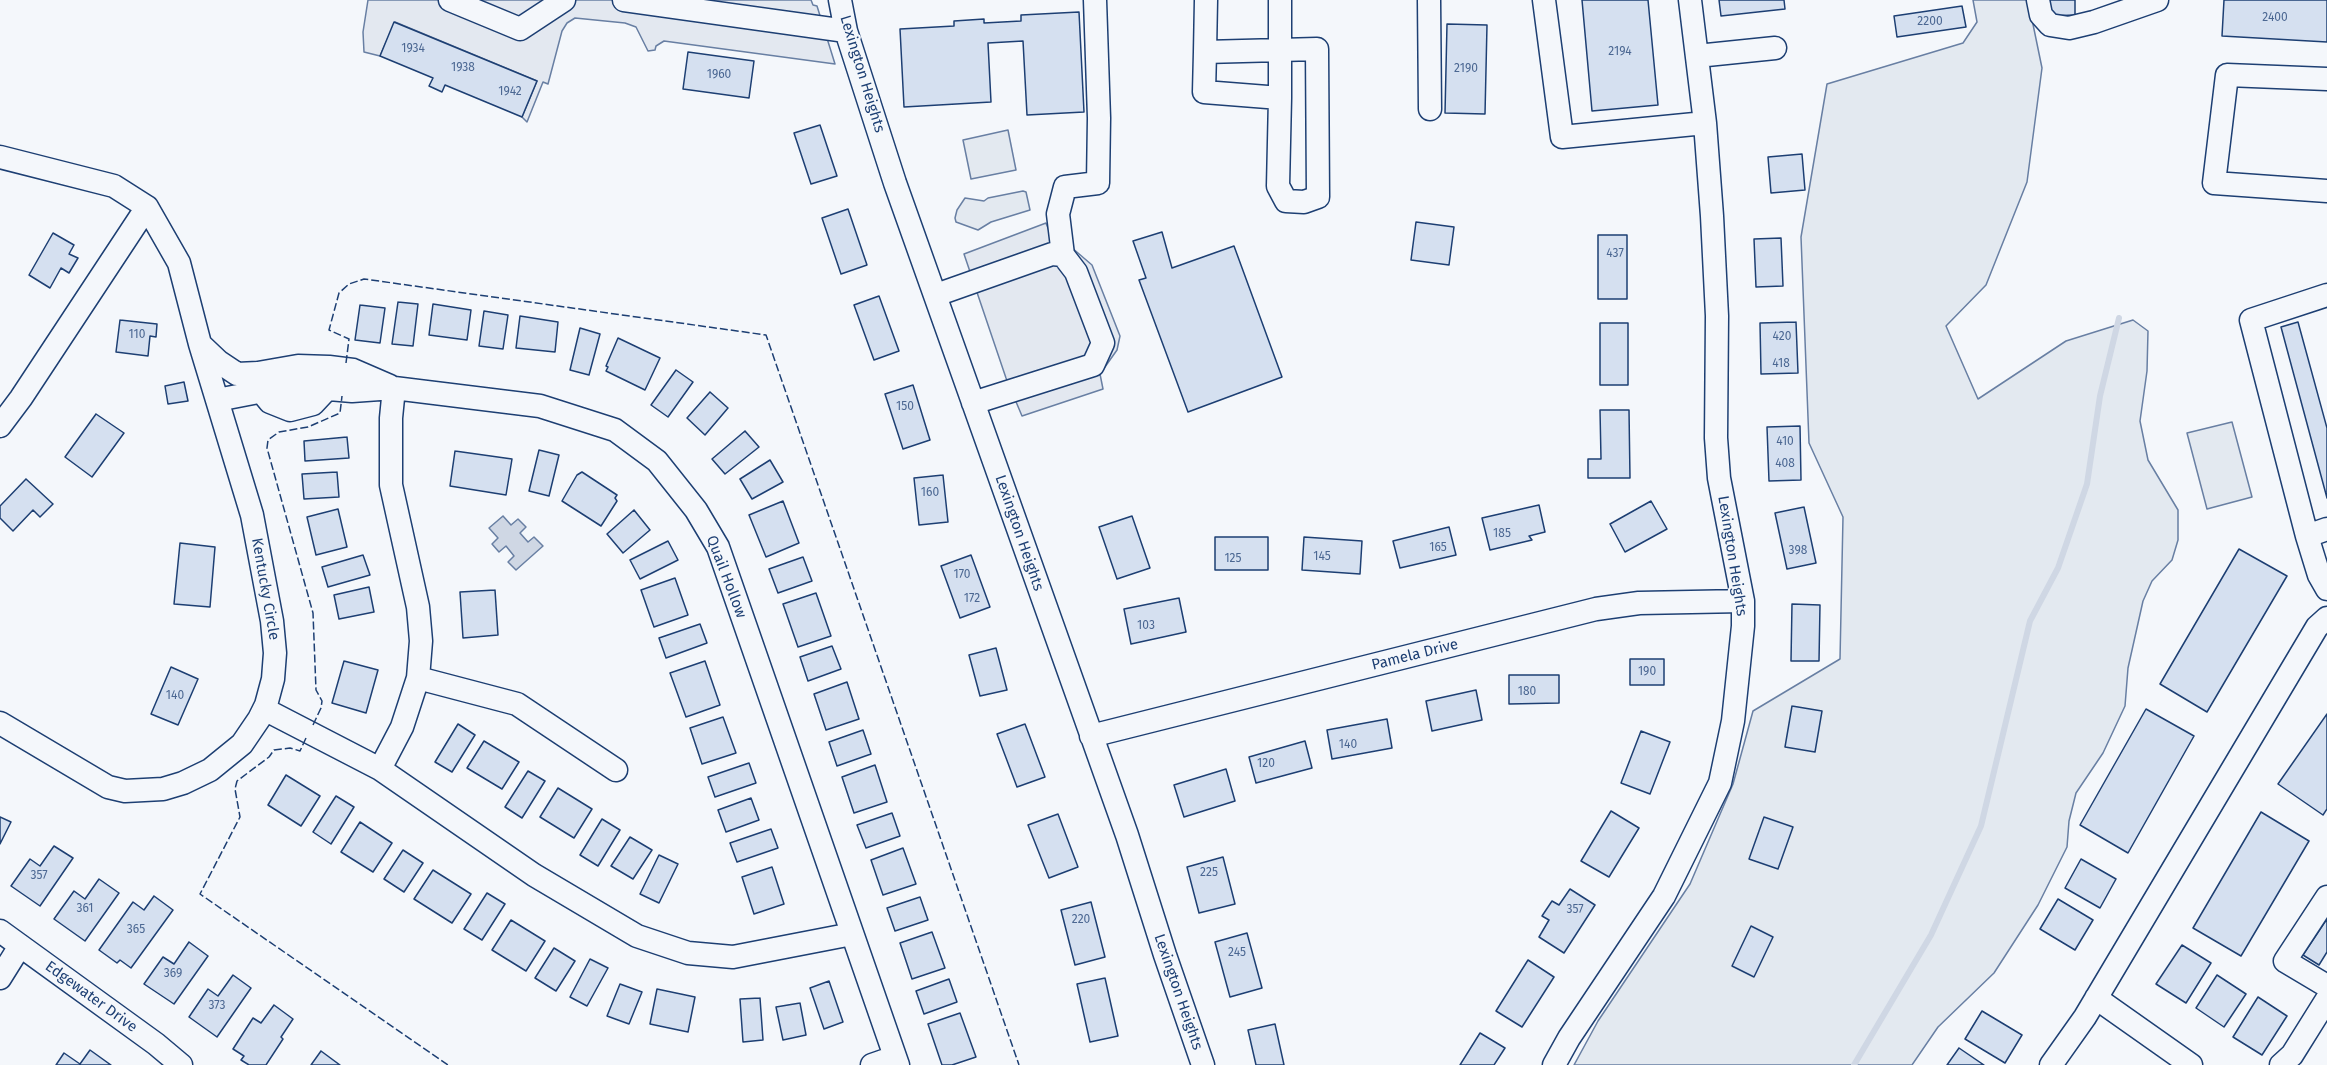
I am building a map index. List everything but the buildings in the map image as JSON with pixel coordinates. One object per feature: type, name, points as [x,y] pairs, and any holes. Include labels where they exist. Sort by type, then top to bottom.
[{"type":"street","points":[[450,0],[520,29],[564,0]]},
{"type":"street","points":[[624,0],[772,11],[846,31]]},
{"type":"street","name":"Lexington Heights","points":[[840,0],[846,31],[896,183],[1127,835],[1203,1065]]},
{"type":"street","points":[[974,403],[1093,365],[1103,343],[1076,272],[1063,255],[1058,214],[1065,187],[1098,183],[1099,118],[1095,0]]},
{"type":"street","points":[[1206,0],[1204,92],[1280,98]]},
{"type":"street","points":[[1205,52],[1280,50],[1317,49],[1318,197],[1304,202],[1286,201],[1278,186],[1280,98],[1280,50],[1280,0]]},
{"type":"street","points":[[1429,0],[1430,108]]},
{"type":"street","points":[[1544,0],[1562,138],[1705,123]]},
{"type":"street","name":"Lexington Heights","points":[[1554,1065],[1569,1038],[1664,896],[1720,783],[1733,721],[1743,626],[1743,601],[1719,477],[1716,448],[1717,316],[1705,123],[1690,0]]},
{"type":"street","points":[[2038,0],[2041,15],[2050,25],[2069,28],[2105,19],[2157,0]]},
{"type":"street","points":[[1697,56],[1775,48]]},
{"type":"street","points":[[2327,79],[2228,75],[2214,183],[2327,191]]},
{"type":"street","name":"Kentucky Circle","points":[[0,157],[114,186],[147,207],[179,263],[200,344],[252,516],[273,629],[275,653],[273,679],[264,709],[242,744],[210,770],[183,783],[143,791],[125,791],[108,787],[0,723]]},
{"type":"street","points":[[0,426],[21,398],[147,207]]},
{"type":"street","points":[[936,295],[1052,254],[1063,255]]},
{"type":"street","points":[[2327,295],[2251,320],[2317,533],[2319,575],[2327,589]]},
{"type":"street","name":"Quail Hollow","points":[[200,344],[219,362],[237,374],[260,382]]},
{"type":"street","name":"Quail Hollow","points":[[217,400],[291,367],[328,377],[353,370],[394,388],[540,406],[582,418],[615,430],[657,461],[696,510],[718,547],[897,1061]]},
{"type":"street","points":[[260,382],[270,402],[290,410],[313,404],[328,377]]},
{"type":"street","points":[[380,769],[402,727],[418,678],[421,641],[418,607],[391,485],[391,418],[394,388]]},
{"type":"street","name":"Pamela Drive","points":[[1091,736],[1596,609],[1638,603],[1743,601]]},
{"type":"street","points":[[2052,1065],[2096,998],[2317,627],[2327,618]]},
{"type":"street","points":[[418,678],[518,704],[616,770]]},
{"type":"street","points":[[264,709],[380,769],[534,876],[637,936],[688,953],[733,957],[852,934]]},
{"type":"street","points":[[2327,897],[2286,961],[2327,986]]},
{"type":"street","name":"Edgewater Drive","points":[[0,931],[156,1044],[181,1065]]},
{"type":"street","points":[[0,978],[20,946]]},
{"type":"street","points":[[2096,998],[2191,1065]]},
{"type":"street","points":[[2281,1065],[2292,1055],[2327,999]]},
{"type":"street","points":[[872,1065],[897,1061]]},
{"type":"shaded area","points":[[368,0],[811,0],[813,5],[817,6],[835,64],[664,41],[656,46],[655,50],[648,51],[636,27],[625,23],[575,18],[567,23],[562,31],[548,84],[543,82],[527,122],[522,117],[537,81],[395,22],[380,56],[364,52],[363,32]]},
{"type":"shaded area","points":[[1973,0],[2028,0],[2042,68],[2027,182],[1986,285],[1946,326],[1978,399],[2066,341],[2133,320],[2148,331],[2147,371],[2140,421],[2148,460],[2178,510],[2178,540],[2172,560],[2152,581],[2143,601],[2128,668],[2125,706],[2103,753],[2076,793],[2069,821],[2067,847],[2038,905],[1994,973],[1938,1027],[1912,1065],[1574,1065],[1598,1021],[1690,884],[1733,784],[1753,711],[1840,659],[1843,517],[1809,443],[1801,237],[1827,84],[1963,43],[1977,22]]},
{"type":"shaded area","points":[[1008,130],[1016,170],[971,179],[963,140]]},
{"type":"shaded area","points":[[1026,192],[1030,210],[991,222],[978,230],[956,222],[957,210],[965,198],[984,201],[988,198]]},
{"type":"shaded area","points":[[1046,223],[1053,241],[1071,247],[1092,265],[1120,336],[1117,350],[1100,374],[1103,389],[1022,416],[1006,378],[964,254]]},
{"type":"shaded area","points":[[2232,422],[2252,497],[2207,509],[2187,433]]},
{"type":"shaded area","points":[[503,516],[511,525],[518,519],[526,527],[520,533],[528,542],[534,537],[543,546],[516,570],[508,562],[514,556],[506,546],[499,552],[492,544],[498,538],[489,528]]},
{"type":"waterway","points":[[1854,1065],[1931,935],[1981,826],[2030,621],[2058,568],[2087,484],[2100,396],[2119,318]]},
{"type":"fence","points":[[346,363],[349,339],[329,330],[339,293],[349,284],[364,279],[766,335],[1019,1065]]},
{"type":"fence","points":[[313,725],[322,701],[316,690],[313,613],[267,448],[268,440],[279,432],[308,427],[340,413],[342,396]]},
{"type":"fence","points":[[306,738],[300,751],[290,748],[274,750],[269,757],[237,781],[235,789],[240,817],[200,894],[448,1065]]}]
